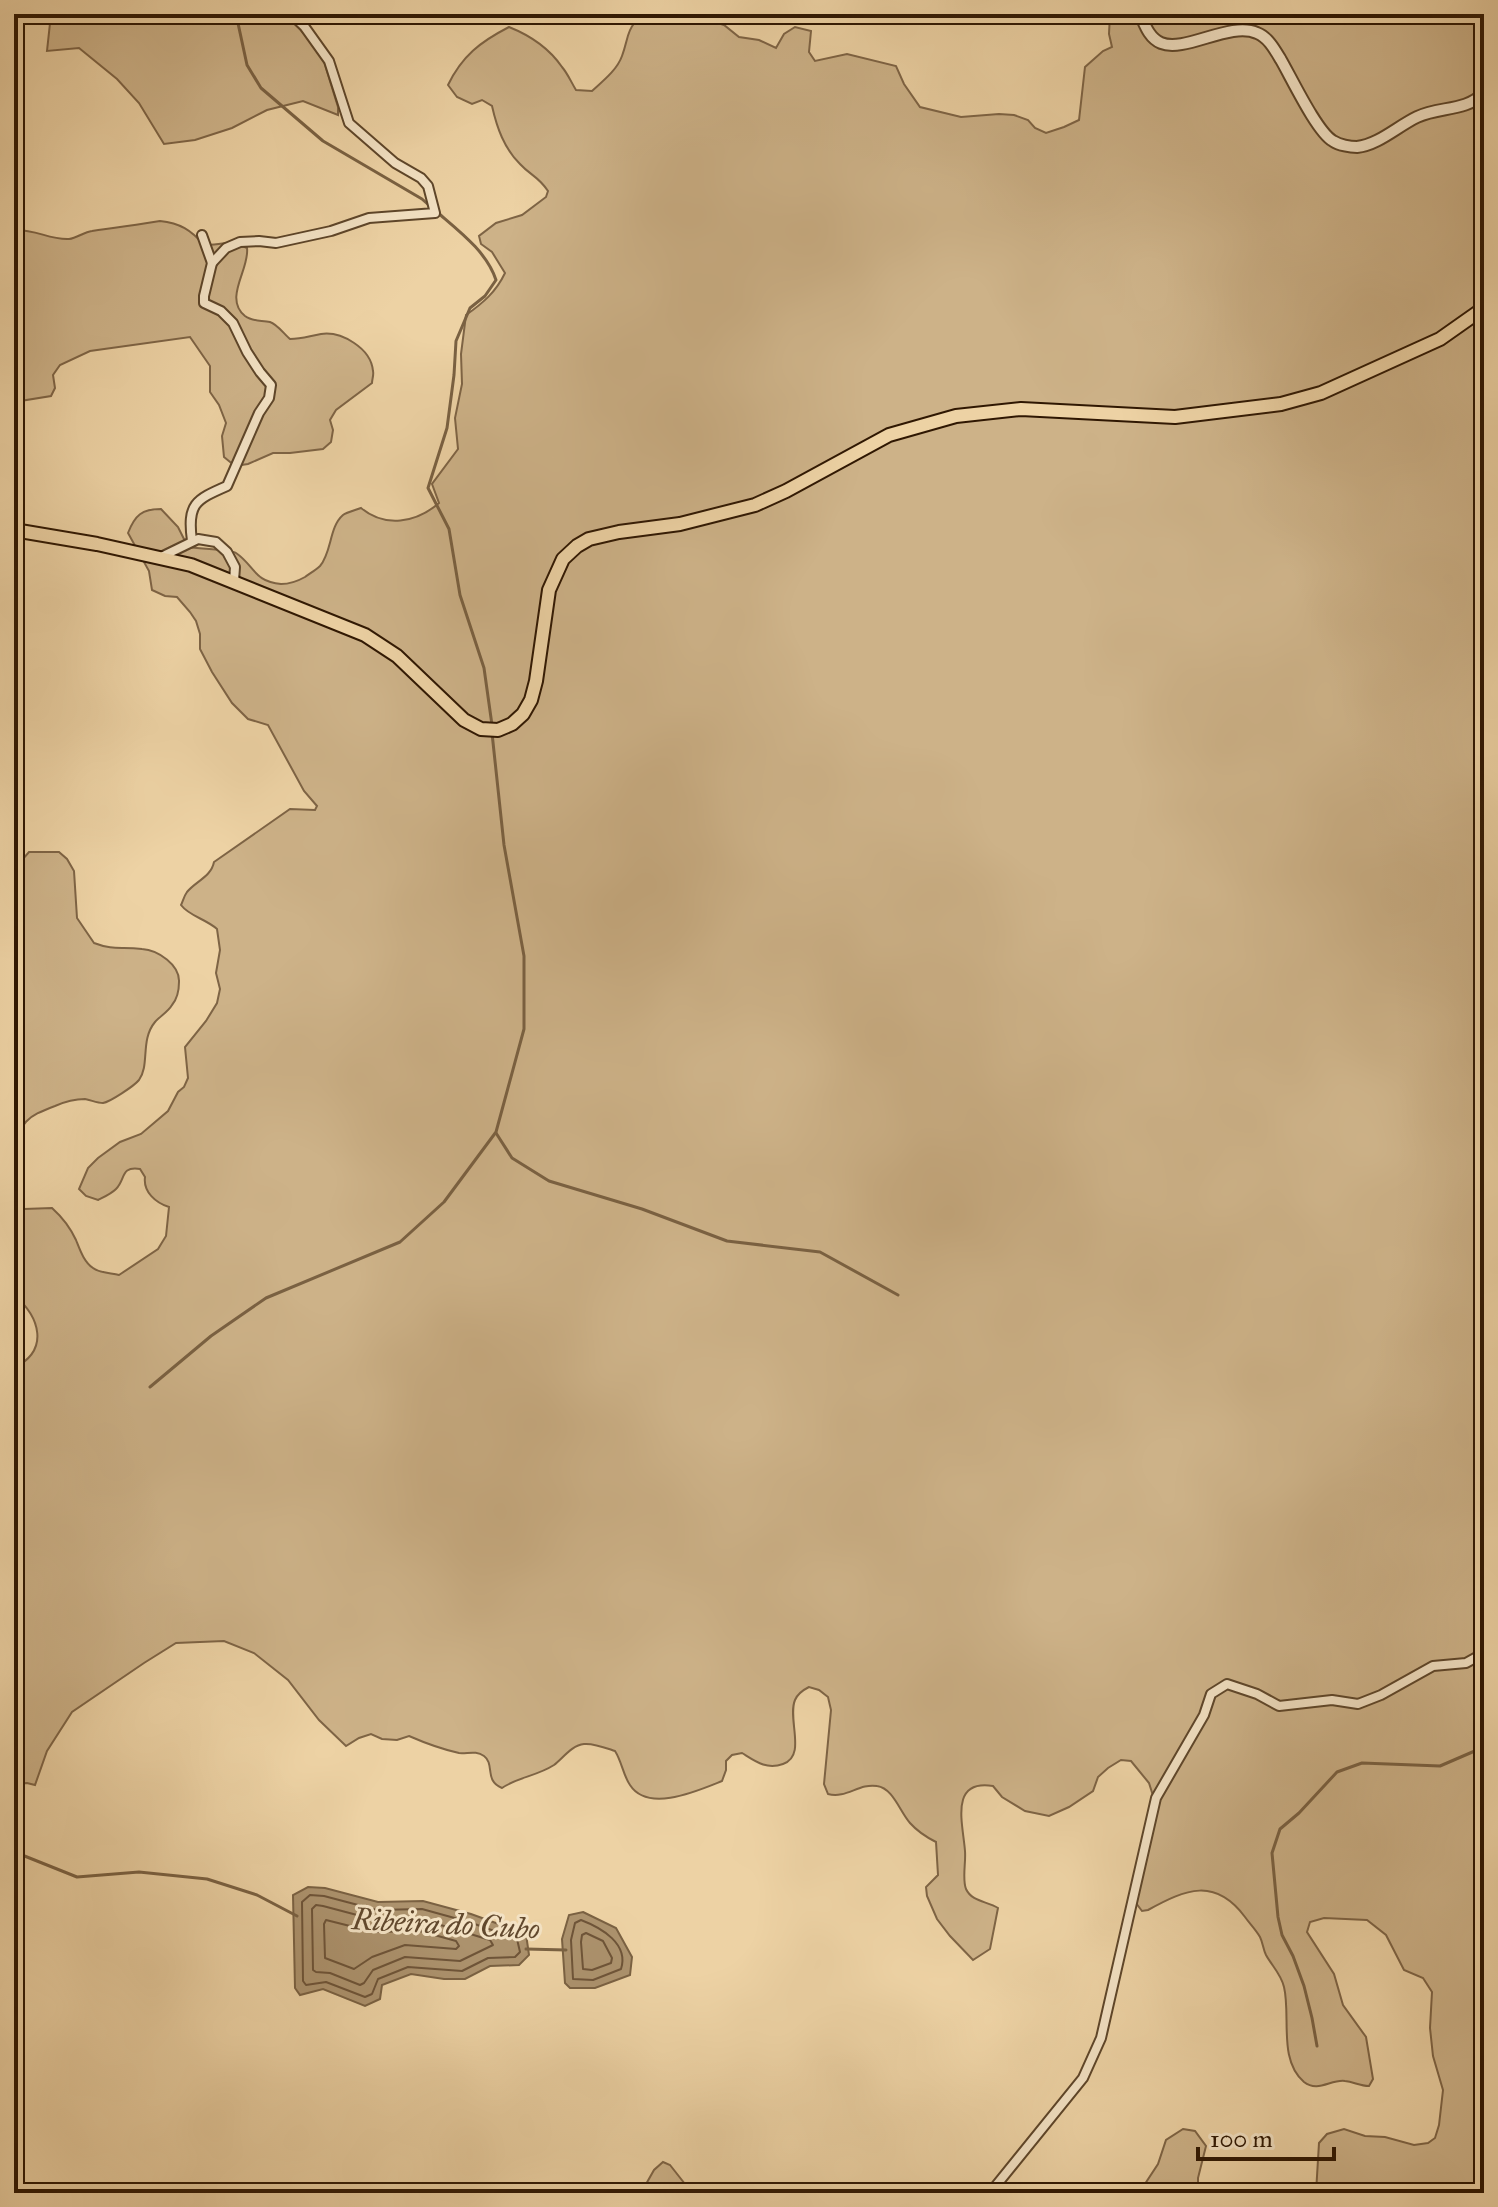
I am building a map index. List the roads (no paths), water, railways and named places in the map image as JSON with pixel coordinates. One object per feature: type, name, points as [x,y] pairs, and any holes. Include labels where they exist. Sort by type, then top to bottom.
[{"type":"main road","points":[[14,530],[191,565],[365,635],[397,656],[464,720],[481,729],[498,730],[512,724],[523,714],[531,700],[549,590],[563,559],[589,539],[680,524],[755,505],[889,435],[956,416],[1021,409],[1175,417],[1281,404],[1321,393],[1440,339],[1484,308]]},
{"type":"street","points":[[192,541],[189,520],[197,502],[227,486],[259,413],[269,398],[271,385],[247,352],[233,323],[221,311],[204,303],[212,263],[226,248],[240,242],[276,243],[331,231],[369,218],[435,213],[428,186],[421,178],[395,163],[349,123],[329,61],[304,26],[291,14]]},
{"type":"street","points":[[831,14],[841,18],[861,14]]},
{"type":"street","points":[[1140,14],[1149,33],[1161,43],[1175,45],[1234,31],[1256,32],[1268,41],[1277,54],[1315,120],[1331,140],[1342,145],[1357,147],[1373,142],[1419,116],[1436,110],[1457,109],[1476,102],[1484,93]]},
{"type":"street","points":[[202,235],[212,263]]},
{"type":"street","points":[[160,557],[198,539],[216,542],[227,552],[235,567],[234,581]]},
{"type":"street","points":[[990,2193],[1083,2078],[1101,2038],[1156,1798],[1204,1715],[1211,1694],[1227,1684],[1257,1694],[1279,1706],[1332,1700],[1358,1704],[1433,1666],[1466,1663],[1484,1653]]},
{"type":"water","points":[[308,1887],[325,1888],[378,1902],[423,1901],[471,1914],[526,1934],[529,1955],[519,1965],[490,1966],[465,1979],[411,1974],[382,1985],[380,1999],[365,2006],[323,1989],[300,1995],[295,1988],[293,1895]]},
{"type":"water","points":[[583,1912],[616,1928],[632,1957],[630,1975],[595,1988],[570,1988],[565,1983],[562,1939],[569,1915]]},
{"type":"waterway","points":[[236,14],[247,65],[261,88],[323,141],[431,207]]},
{"type":"waterway","points":[[437,212],[479,251],[496,280],[485,296],[470,308],[456,341],[447,428],[428,488],[449,529],[460,595],[484,668],[492,725]]},
{"type":"waterway","points":[[150,1387],[211,1336],[266,1298],[400,1242],[444,1202],[496,1132],[524,1029],[524,956],[504,845],[492,733]]},
{"type":"waterway","points":[[496,1133],[512,1158],[549,1181],[642,1209],[727,1241],[820,1252],[898,1295]]},
{"type":"waterway","points":[[1317,2046],[1304,1986],[1282,1935],[1278,1917],[1272,1853],[1280,1829],[1337,1772],[1362,1763],[1440,1766],[1484,1747]]},
{"type":"waterway","name":"Ribeira do Cubo","points":[[14,1858],[22,1855],[77,1877],[139,1872],[207,1879],[257,1895],[297,1916]]},
{"type":"waterway","name":"Ribeira do Cubo","points":[[526,1949],[566,1950]]}]
